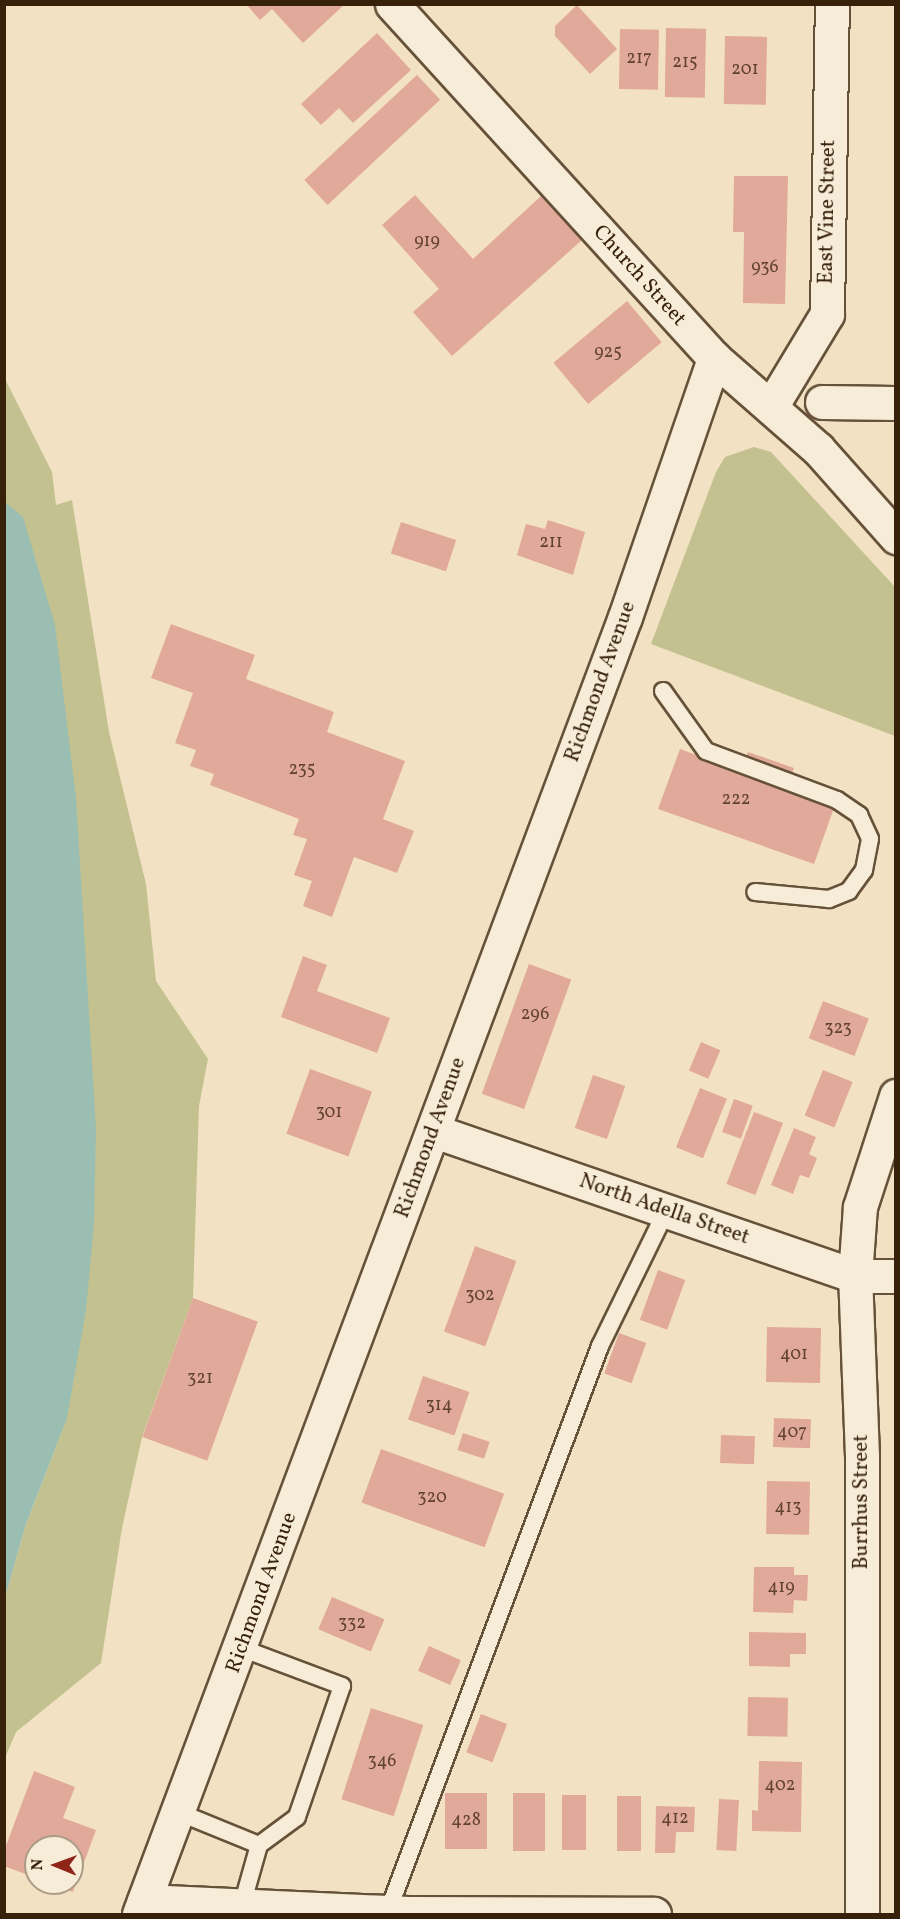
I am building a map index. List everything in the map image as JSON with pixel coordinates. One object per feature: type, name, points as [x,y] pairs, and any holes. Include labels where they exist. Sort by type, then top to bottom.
[{"type":"main road","name":"Church Street","points":[[392,4],[714,358],[772,405],[818,449],[896,537]]},
{"type":"main road","name":"East Vine Street","points":[[772,405],[827,314],[832,4]]},
{"type":"main road","name":"Richmond Avenue","points":[[141,1908],[241,1648],[625,617],[714,358]]},
{"type":"main road","points":[[822,402],[896,403]]},
{"type":"main road","name":"Burrhus Street","points":[[862,1914],[862,1456],[855,1276],[860,1207],[896,1096]]},
{"type":"main road","name":"North Adella Street","points":[[434,1131],[855,1276],[896,1276]]},
{"type":"main road","points":[[141,1908],[242,1905],[387,1913],[654,1914]]},
{"type":"lane","points":[[663,691],[706,751],[837,800],[859,815],[870,839],[864,870],[849,891],[829,899],[754,892]]},
{"type":"lane","points":[[387,1913],[600,1346],[666,1211]]},
{"type":"lane","points":[[241,1648],[342,1686],[297,1817],[259,1845],[242,1905]]},
{"type":"lane","points":[[178,1812],[259,1845]]},
{"type":"shaded area","points":[[5,379],[52,472],[56,505],[72,500],[109,732],[146,884],[156,981],[208,1059],[199,1106],[193,1298],[142,1437],[122,1528],[101,1663],[16,1732],[5,1758],[5,1598],[25,1527],[67,1418],[5,1570]]},
{"type":"shaded area","points":[[754,447],[771,452],[895,587],[895,736],[651,644],[716,472],[725,457]]},
{"type":"water","points":[[5,502],[23,517],[55,625],[76,798],[96,1129],[94,1224],[86,1310],[67,1418],[25,1527],[5,1598]]},
{"type":"building","points":[[246,4],[345,4],[303,43],[272,9],[260,20]]},
{"type":"building","points":[[577,5],[617,49],[590,74],[555,36],[555,26]]},
{"type":"building","points":[[666,28],[706,29],[705,98],[665,97]]},
{"type":"building","points":[[620,29],[659,30],[658,90],[619,89]]},
{"type":"building","points":[[377,33],[411,70],[353,123],[339,108],[321,125],[301,104]]},
{"type":"building","points":[[725,36],[767,37],[766,105],[724,104]]},
{"type":"building","points":[[417,75],[440,100],[328,205],[304,180]]},
{"type":"building","points":[[734,176],[788,176],[785,304],[743,303],[744,232],[733,232]]},
{"type":"building","points":[[415,195],[473,259],[541,196],[582,240],[452,356],[413,312],[439,289],[382,225]]},
{"type":"building","points":[[627,301],[662,342],[588,404],[553,363]]},
{"type":"building","points":[[548,520],[585,532],[573,575],[517,555],[526,524],[545,529]]},
{"type":"building","points":[[401,522],[456,540],[446,571],[391,553]]},
{"type":"building","points":[[171,624],[255,655],[246,679],[334,712],[327,732],[405,761],[383,819],[414,831],[397,873],[354,857],[332,917],[303,906],[312,881],[294,875],[307,839],[293,835],[299,819],[210,785],[214,774],[190,766],[196,750],[175,743],[193,693],[151,678]]},
{"type":"building","points":[[680,749],[741,771],[748,752],[794,768],[786,791],[834,808],[814,864],[658,809]]},
{"type":"building","points":[[303,956],[327,965],[317,991],[390,1018],[377,1053],[281,1017]]},
{"type":"building","points":[[529,964],[571,979],[524,1109],[482,1094]]},
{"type":"building","points":[[823,1001],[869,1019],[854,1056],[809,1038]]},
{"type":"building","points":[[701,1042],[720,1050],[708,1079],[689,1071]]},
{"type":"building","points":[[310,1069],[372,1092],[348,1156],[286,1134]]},
{"type":"building","points":[[823,1070],[853,1082],[834,1127],[805,1115]]},
{"type":"building","points":[[593,1075],[625,1086],[607,1139],[575,1128]]},
{"type":"building","points":[[700,1088],[727,1099],[703,1158],[676,1147]]},
{"type":"building","points":[[734,1099],[753,1106],[741,1139],[722,1132]]},
{"type":"building","points":[[754,1112],[783,1123],[755,1195],[726,1184]]},
{"type":"building","points":[[794,1128],[816,1137],[809,1154],[817,1158],[809,1178],[800,1175],[793,1194],[771,1185]]},
{"type":"building","points":[[475,1246],[516,1261],[485,1347],[444,1332]]},
{"type":"building","points":[[658,1270],[685,1280],[667,1330],[640,1320]]},
{"type":"building","points":[[193,1298],[258,1322],[207,1461],[142,1437]]},
{"type":"building","points":[[767,1327],[821,1328],[820,1383],[766,1382]]},
{"type":"building","points":[[619,1333],[646,1343],[632,1383],[604,1373]]},
{"type":"building","points":[[423,1376],[469,1392],[454,1435],[408,1419]]},
{"type":"building","points":[[774,1418],[811,1419],[810,1448],[773,1447]]},
{"type":"building","points":[[463,1433],[490,1442],[484,1459],[457,1450]]},
{"type":"building","points":[[721,1435],[755,1436],[754,1464],[720,1463]]},
{"type":"building","points":[[381,1449],[504,1494],[485,1547],[362,1503]]},
{"type":"building","points":[[767,1481],[810,1482],[809,1535],[766,1534]]},
{"type":"building","points":[[754,1567],[794,1567],[794,1575],[808,1575],[807,1601],[794,1600],[793,1613],[753,1612]]},
{"type":"building","points":[[332,1597],[384,1619],[371,1651],[318,1629]]},
{"type":"building","points":[[749,1632],[806,1633],[806,1654],[790,1654],[790,1667],[749,1666]]},
{"type":"building","points":[[429,1646],[461,1660],[450,1685],[418,1671]]},
{"type":"building","points":[[748,1697],[788,1698],[787,1737],[747,1736]]},
{"type":"building","points":[[371,1708],[423,1725],[394,1816],[341,1799]]},
{"type":"building","points":[[481,1714],[507,1724],[492,1762],[466,1752]]},
{"type":"building","points":[[759,1761],[802,1762],[801,1832],[752,1831],[752,1810],[758,1811]]},
{"type":"building","points":[[34,1771],[75,1787],[63,1818],[96,1830],[84,1862],[84,1835],[24,1835],[24,1874],[4,1866],[4,1851]]},
{"type":"building","points":[[445,1793],[487,1793],[487,1849],[445,1849]]},
{"type":"building","points":[[513,1793],[545,1793],[545,1851],[513,1851]]},
{"type":"building","points":[[562,1795],[586,1795],[586,1850],[562,1850]]},
{"type":"building","points":[[617,1796],[641,1796],[641,1851],[617,1851]]},
{"type":"building","points":[[719,1799],[739,1800],[736,1851],[716,1850]]},
{"type":"building","points":[[656,1806],[695,1807],[694,1832],[676,1832],[675,1853],[655,1853]]}]
